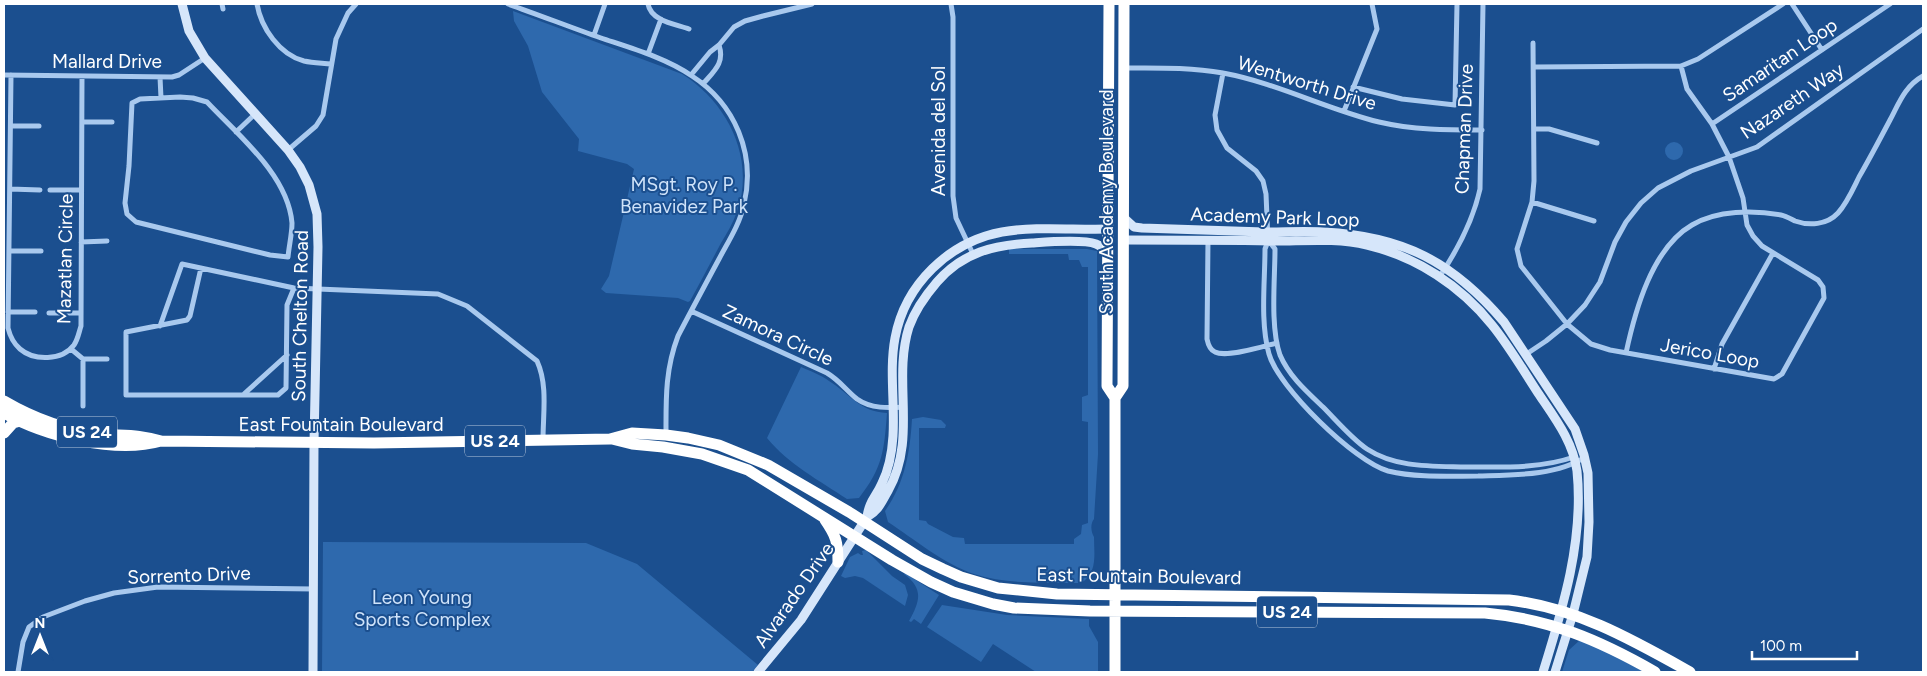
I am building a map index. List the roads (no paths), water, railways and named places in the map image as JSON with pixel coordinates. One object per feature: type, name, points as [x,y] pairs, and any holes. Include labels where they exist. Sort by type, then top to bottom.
[{"type":"highway","name":"South Academy Boulevard","points":[[1109,4],[1107,386],[1115,398],[1115,672]]},
{"type":"highway","name":"South Academy Boulevard","points":[[1115,398],[1123,386],[1124,4]]},
{"type":"highway","points":[[1108,87],[1115,97],[1116,220],[1118,230],[1124,240]]},
{"type":"highway","points":[[1108,230],[1116,245],[1116,314],[1123,338]]},
{"type":"highway","name":"East Fountain Boulevard","points":[[4,401],[32,416],[78,430],[100,434],[144,436],[161,441],[314,443],[610,439],[632,444],[680,450],[725,461],[756,475],[931,582],[974,599],[1014,608],[1115,611],[1476,612],[1526,619],[1563,629],[1606,645],[1655,672]]},
{"type":"highway","name":"East Fountain Boulevard","points":[[4,412],[20,421],[53,434],[98,443],[144,446],[161,441]]},
{"type":"highway","points":[[4,433],[13,423],[20,421]]},
{"type":"highway","name":"East Fountain Boulevard","points":[[610,439],[632,433],[666,435],[719,445],[752,457],[866,520],[922,559],[961,577],[998,588],[1037,593],[1492,598],[1525,602],[1573,614],[1624,636],[1690,672]]},
{"type":"highway","points":[[823,516],[838,542],[838,562]]},
{"type":"street","name":"South Chelton Road","points":[[182,4],[189,30],[205,58],[288,150],[306,177],[317,214],[313,672]]},
{"type":"street","points":[[257,4],[261,18],[269,32],[286,52],[305,61],[332,64]]},
{"type":"street","points":[[288,150],[316,126],[324,115],[338,32],[348,13],[356,4]]},
{"type":"street","points":[[508,4],[648,54],[692,75],[715,93],[725,105],[739,130],[743,142],[747,175],[744,204],[740,219],[678,336],[668,366],[666,435]]},
{"type":"street","points":[[594,35],[605,4]]},
{"type":"street","points":[[648,4],[648,8],[654,15],[689,29]]},
{"type":"street","points":[[692,75],[710,52],[720,45],[734,28],[746,21],[812,4]]},
{"type":"street","name":"Avenida del Sol","points":[[951,4],[953,18],[953,196],[956,218],[973,254]]},
{"type":"street","points":[[1344,111],[1377,29],[1372,4]]},
{"type":"street","points":[[1353,87],[1402,99],[1455,105],[1457,4]]},
{"type":"street","name":"Chapman Drive","points":[[1440,276],[1462,241],[1478,200],[1481,179],[1483,4]]},
{"type":"street","points":[[1535,67],[1681,66],[1698,59],[1782,4]]},
{"type":"street","points":[[1792,4],[1822,50]]},
{"type":"street","name":"Samaritan Loop","points":[[1712,124],[1890,4]]},
{"type":"street","points":[[648,54],[661,19]]},
{"type":"street","name":"Nazareth Way","points":[[1516,360],[1546,341],[1567,324],[1585,305],[1600,282],[1615,242],[1626,222],[1641,203],[1658,188],[1675,178],[1757,147],[1923,29]]},
{"type":"street","points":[[1533,43],[1535,67],[1534,181],[1532,202],[1594,221]]},
{"type":"street","points":[[703,84],[721,63],[722,52],[720,45]]},
{"type":"street","name":"Mallard Drive","points":[[4,75],[160,77],[180,75],[205,58]]},
{"type":"street","name":"Jerico Loop","points":[[1532,202],[1517,249],[1521,266],[1567,324],[1591,344],[1600,348],[1769,379],[1779,377],[1824,298],[1823,287],[1818,280],[1762,246],[1752,236],[1744,213],[1743,198],[1729,157],[1712,124],[1687,89],[1681,66]]},
{"type":"street","name":"Wentworth Drive","points":[[1123,68],[1177,68],[1222,73],[1266,84],[1379,122],[1436,130],[1482,130]]},
{"type":"street","points":[[1222,73],[1215,115],[1217,130],[1227,148],[1251,166],[1260,176],[1266,194],[1268,236],[1265,249],[1265,334],[1267,345],[1278,374],[1299,399],[1356,454],[1387,471],[1424,476],[1514,475],[1540,472],[1585,457]]},
{"type":"street","name":"Mazatlan Circle","points":[[12,75],[7,183],[10,189],[6,242],[9,251],[6,298],[10,336],[20,349],[27,354],[51,357],[71,349],[79,336],[82,76]]},
{"type":"street","points":[[1626,353],[1638,303],[1662,254],[1679,235],[1692,225],[1709,217],[1744,213],[1784,215],[1809,224],[1826,221],[1837,214],[1853,189],[1907,88],[1923,76]]},
{"type":"street","points":[[160,77],[161,98]]},
{"type":"street","points":[[161,98],[203,99],[236,132],[278,179],[291,215],[292,225],[288,257],[270,255],[136,222],[130,218],[127,214],[125,203],[129,166],[131,107],[135,100],[161,98]]},
{"type":"street","points":[[236,132],[256,114]]},
{"type":"street","points":[[82,122],[112,122]]},
{"type":"street","points":[[4,124],[39,126]]},
{"type":"street","points":[[1534,129],[1549,129],[1597,143]]},
{"type":"street","points":[[10,189],[40,190]]},
{"type":"street","points":[[50,190],[81,190]]},
{"type":"street","name":"Academy Park Loop","points":[[1123,217],[1134,227],[1142,228],[1268,236],[1367,245],[1410,260],[1440,276],[1475,306],[1492,325],[1558,424],[1575,460],[1578,483],[1576,534],[1573,561],[1561,610],[1563,629],[1555,672]]},
{"type":"street","points":[[866,520],[868,506],[881,486],[889,465],[893,436],[894,350],[896,336],[903,312],[915,290],[929,272],[944,258],[968,243],[1000,233],[1013,231],[1108,230]]},
{"type":"street","name":"Academy Park Loop","points":[[1124,240],[1208,240],[1324,232],[1372,237],[1410,248],[1446,267],[1493,309],[1504,322],[1575,429],[1585,457],[1589,500],[1588,541],[1584,575],[1573,614],[1563,629],[1543,672]]},
{"type":"street","points":[[1268,236],[1275,249],[1275,330],[1277,343],[1284,362],[1294,379],[1366,448],[1403,463],[1421,465],[1517,468],[1575,460]]},
{"type":"street","points":[[1208,240],[1208,345],[1215,352],[1227,354],[1277,343]]},
{"type":"street","points":[[81,242],[107,242]]},
{"type":"street","points":[[854,536],[866,520],[877,511],[895,476],[904,437],[905,348],[914,314],[941,277],[973,254],[997,246],[1090,242],[1102,248],[1108,254]]},
{"type":"street","points":[[9,251],[41,251]]},
{"type":"street","points":[[1714,369],[1722,344],[1773,253]]},
{"type":"street","points":[[160,326],[182,264],[294,288],[438,294],[467,306],[537,361],[542,371],[544,385],[543,440]]},
{"type":"street","points":[[201,268],[190,316],[187,320],[126,332],[126,395],[278,395],[286,388],[287,305],[294,288]]},
{"type":"street","name":"Zamora Circle","points":[[691,311],[827,373],[838,379],[857,399],[866,404],[893,408],[904,407]]},
{"type":"street","points":[[8,312],[35,312]]},
{"type":"street","points":[[49,313],[80,313]]},
{"type":"street","points":[[71,349],[83,359],[107,359]]},
{"type":"street","points":[[244,395],[287,355]]},
{"type":"street","points":[[83,359],[83,406]]},
{"type":"street","name":"Alvarado Drive","points":[[758,672],[801,620],[854,536]]},
{"type":"street","name":"Sorrento Drive","points":[[18,672],[23,642],[29,627],[43,617],[85,601],[114,593],[158,588],[314,589]]},
{"type":"park label","name":"MSgt. Roy P. Benavidez Park","points":[[684,195]]},
{"type":"park label","name":"Leon Young Sports Complex","points":[[422,608]]}]
